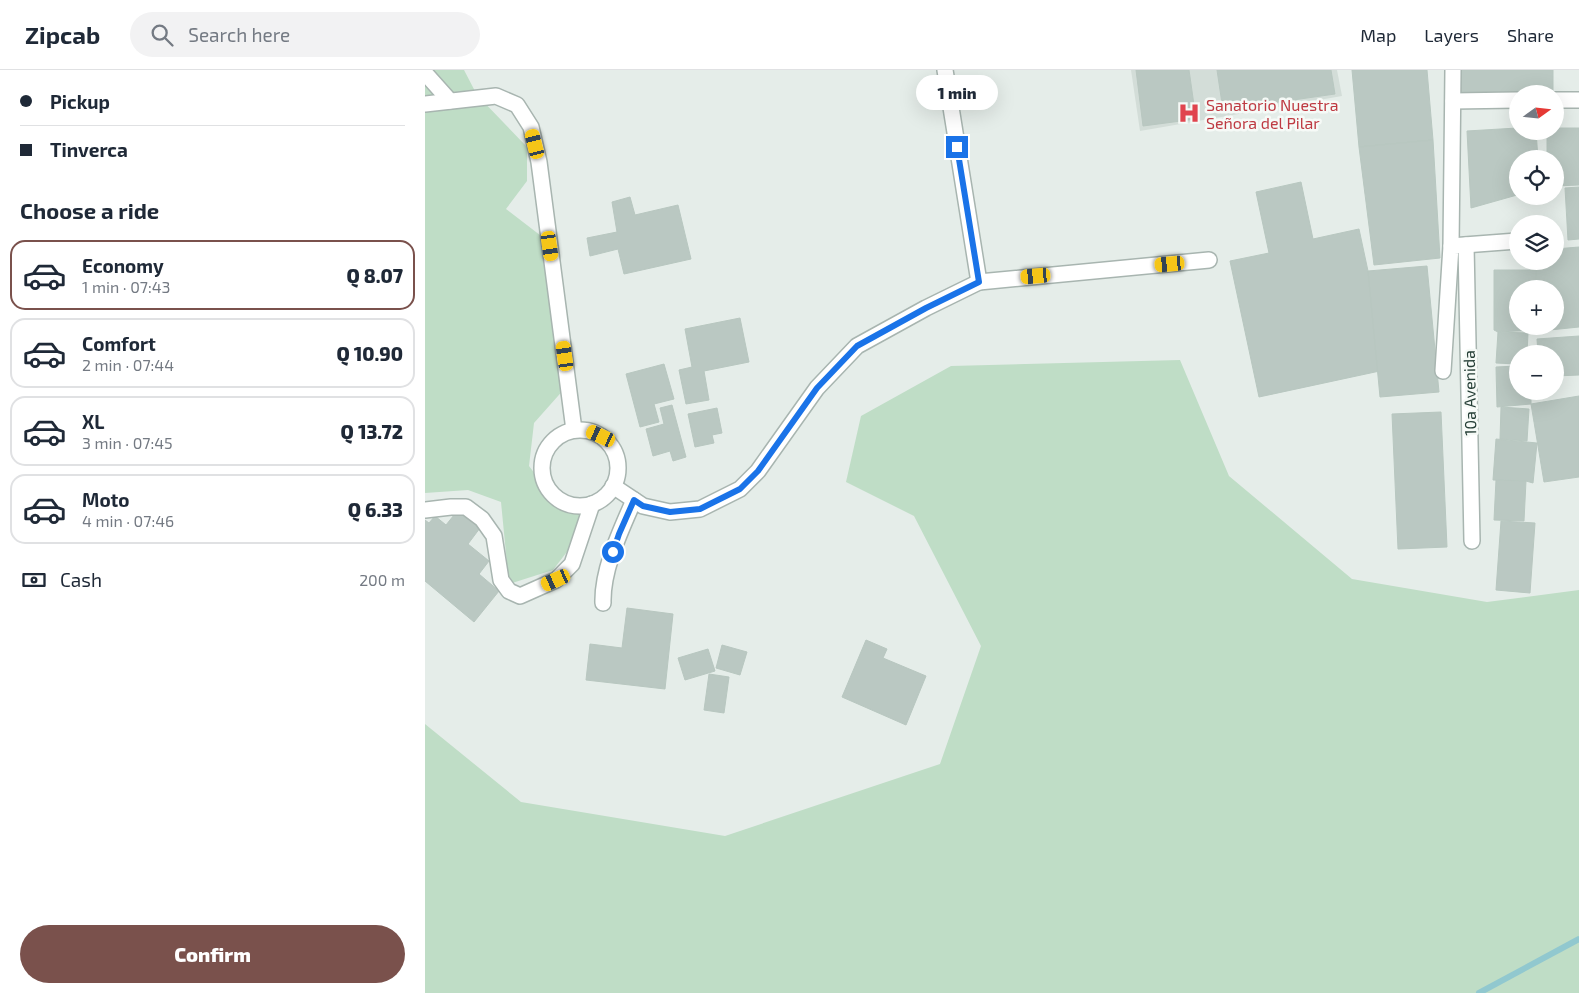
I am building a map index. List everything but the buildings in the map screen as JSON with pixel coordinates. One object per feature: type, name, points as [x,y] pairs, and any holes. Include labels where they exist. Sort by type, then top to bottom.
[{"type":"street","points":[[945,70],[979,282]]},
{"type":"street","name":"10a Avenida","points":[[1453,70],[1472,541]]},
{"type":"street","points":[[425,72],[450,101]]},
{"type":"street","points":[[425,104],[496,96],[517,105],[531,127],[539,162],[574,430]]},
{"type":"street","points":[[1453,100],[1509,100]]},
{"type":"street","points":[[1564,100],[1579,100]]},
{"type":"street","points":[[1443,371],[1459,246],[1509,242]]},
{"type":"street","points":[[613,486],[643,506],[670,512],[700,509],[740,489],[758,471],[817,388],[857,346],[926,308],[979,282],[1209,260]]},
{"type":"street","points":[[574,430],[588,430],[601,436],[611,446],[617,459],[618,473],[613,486],[605,497],[593,504],[579,506],[565,503],[553,495],[545,483],[542,470],[544,456],[551,444],[561,434],[574,430]]},
{"type":"street","points":[[603,603],[603,588],[619,534],[634,500]]},
{"type":"street","points":[[425,510],[466,507],[482,519],[494,536],[501,580],[509,591],[520,596],[556,580],[572,564],[593,504]]},
{"type":"shaded area","name":"Sanatorio Nuestra Señora del Pilar","points":[[1131,70],[1337,70],[1342,96],[1140,131]]},
{"type":"green space","points":[[425,70],[464,70],[477,95],[527,147],[527,181],[506,209],[549,242],[566,387],[534,423],[529,466],[552,496],[586,507],[576,540],[553,570],[509,584],[501,502],[468,490],[425,493]]},
{"type":"green space","points":[[1180,360],[1229,476],[1352,579],[1487,602],[1579,590],[1579,993],[425,993],[425,724],[521,802],[725,836],[940,764],[981,646],[914,516],[846,482],[861,416],[951,366]]},
{"type":"waterway","points":[[1479,993],[1579,939]]},
{"type":"place","name":"Sanatorio Nuestra Señora del Pilar","points":[[1189,113]]},
{"type":"route","points":[[613,552],[634,500],[643,506],[670,512],[700,509],[740,489],[758,471],[817,388],[857,346],[926,308],[979,282],[957,147]]}]
